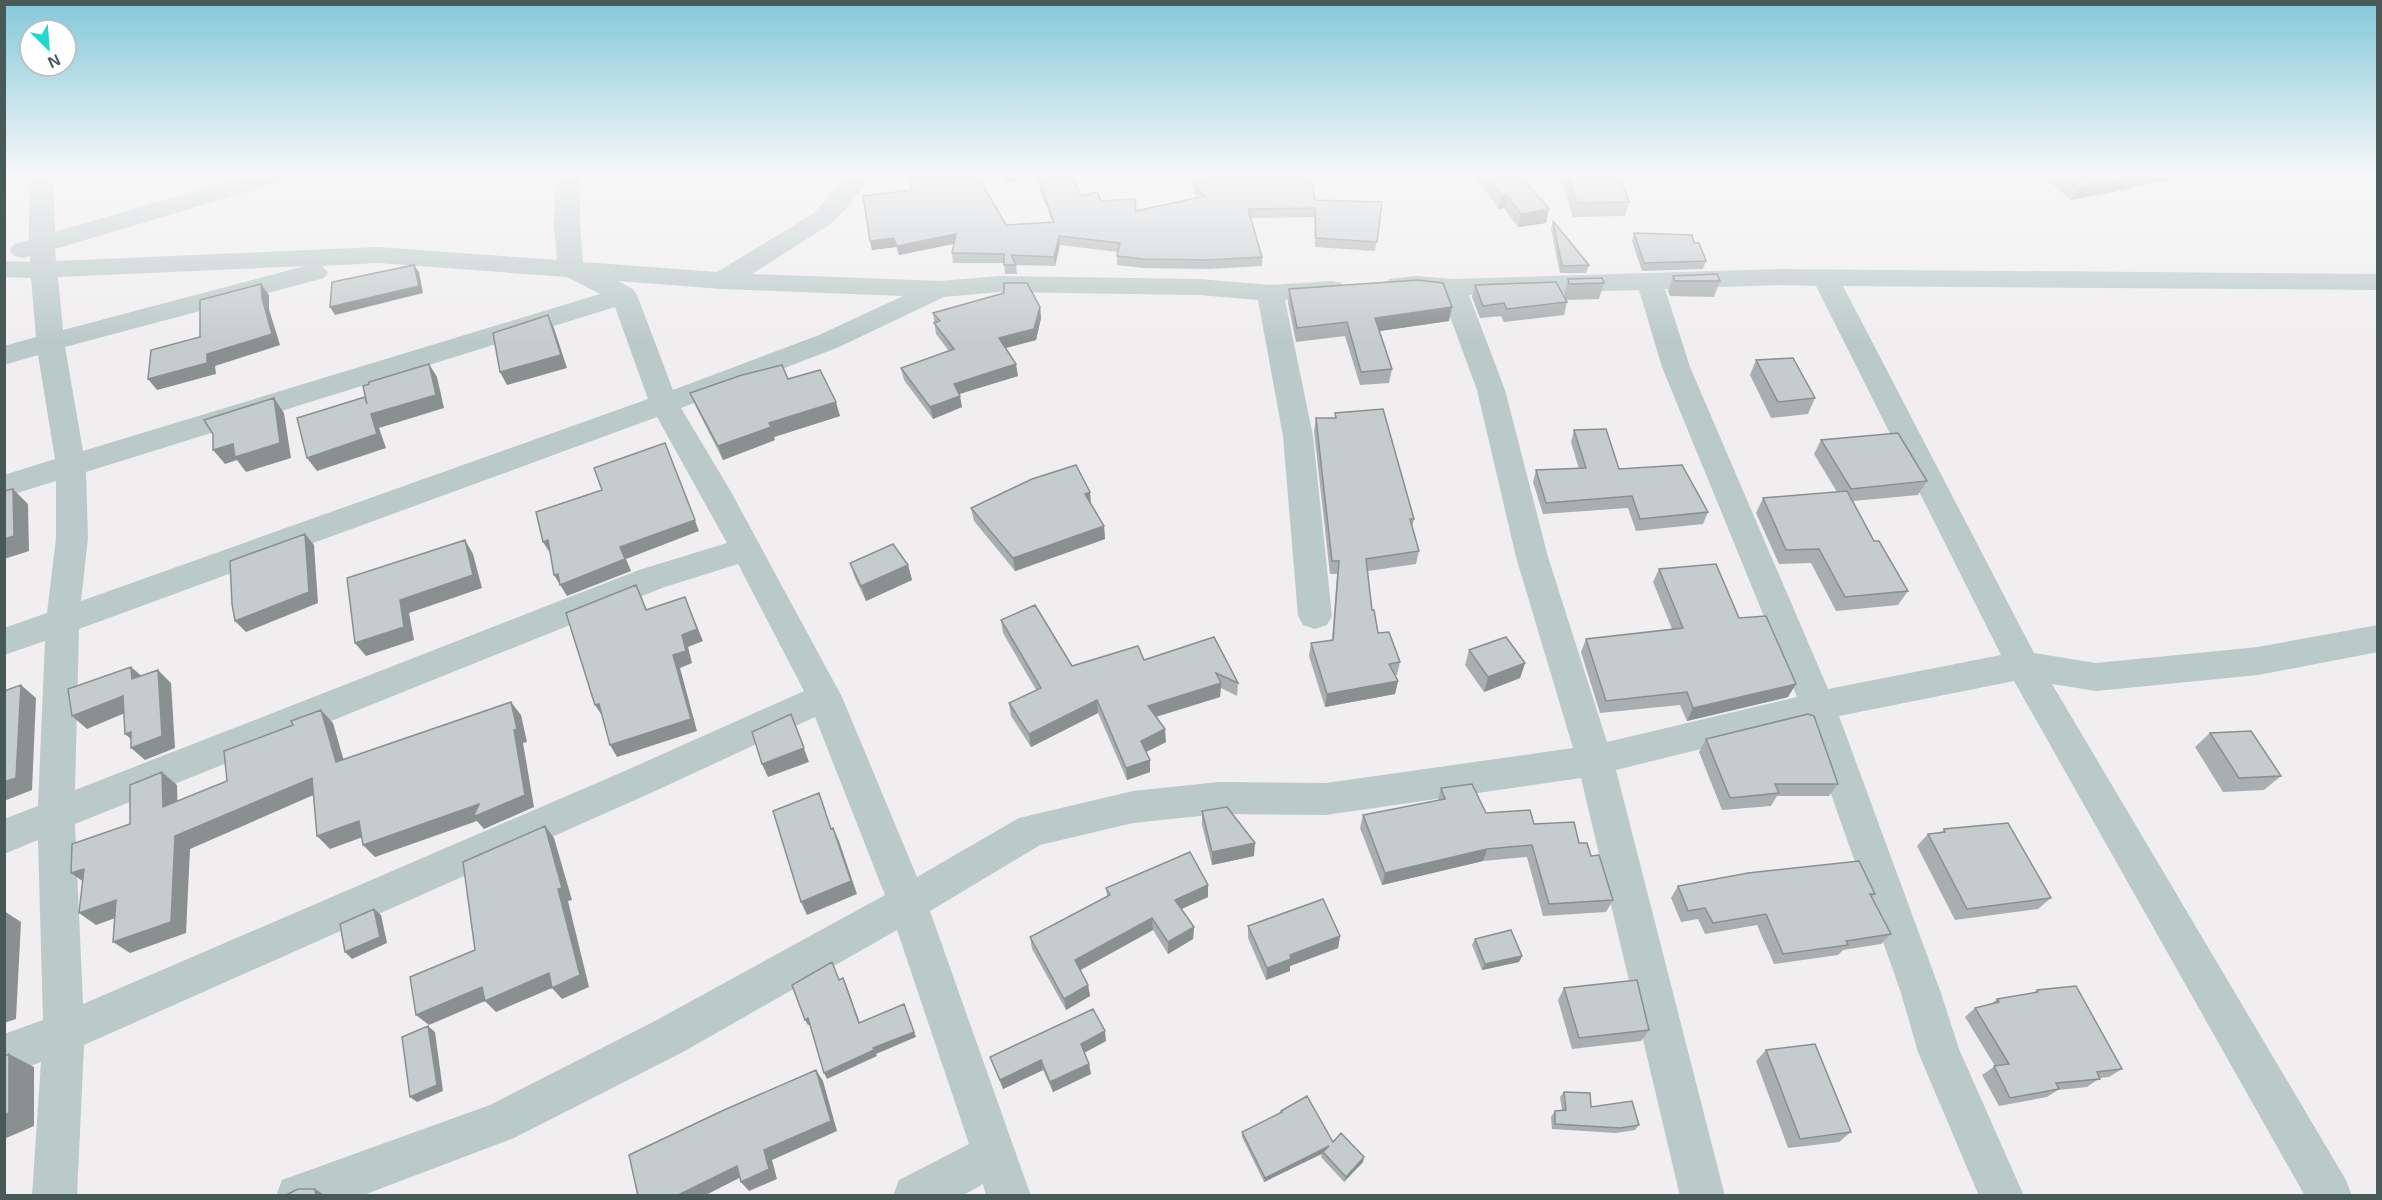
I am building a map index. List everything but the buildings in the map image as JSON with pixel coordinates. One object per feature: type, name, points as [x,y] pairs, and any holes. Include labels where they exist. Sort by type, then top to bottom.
[{"type":"street","points":[[42,231],[50,342],[72,466],[72,538],[62,623],[56,816],[64,1033],[54,1196]]},
{"type":"street","points":[[4,269],[119,231]]},
{"type":"street","points":[[568,231],[571,269]]},
{"type":"street","points":[[722,281],[803,231]]},
{"type":"street","points":[[4,254],[43,258],[378,255],[722,281],[940,289],[999,284],[1198,287],[1270,293],[1416,284],[1453,287],[1825,277],[2378,282]]},
{"type":"street","points":[[4,356],[378,255]]},
{"type":"street","points":[[571,269],[624,295],[664,404],[747,549],[825,697],[908,903],[1009,1196]]},
{"type":"street","points":[[1825,277],[2023,665],[2330,1196]]},
{"type":"street","points":[[1649,280],[1676,367],[1818,706],[1921,993],[1939,1052],[2002,1196]]},
{"type":"street","points":[[1453,287],[1491,390],[1532,557],[1595,760],[1703,1196]]},
{"type":"street","points":[[4,642],[62,623],[272,544],[664,404],[829,341],[940,289]]},
{"type":"street","points":[[1270,293],[1298,436],[1315,616]]},
{"type":"street","points":[[4,486],[624,295]]},
{"type":"street","points":[[4,837],[345,698],[651,579],[747,549]]},
{"type":"street","points":[[298,1196],[499,1123],[668,1037],[908,903],[1032,830],[1133,807],[1219,798],[1326,799],[1595,760],[1818,706],[2023,665],[2096,677],[2258,661],[2378,638]]},
{"type":"street","points":[[4,1055],[64,1033],[640,781],[825,697]]},
{"type":"street","points":[[915,1196],[995,1154]]}]
